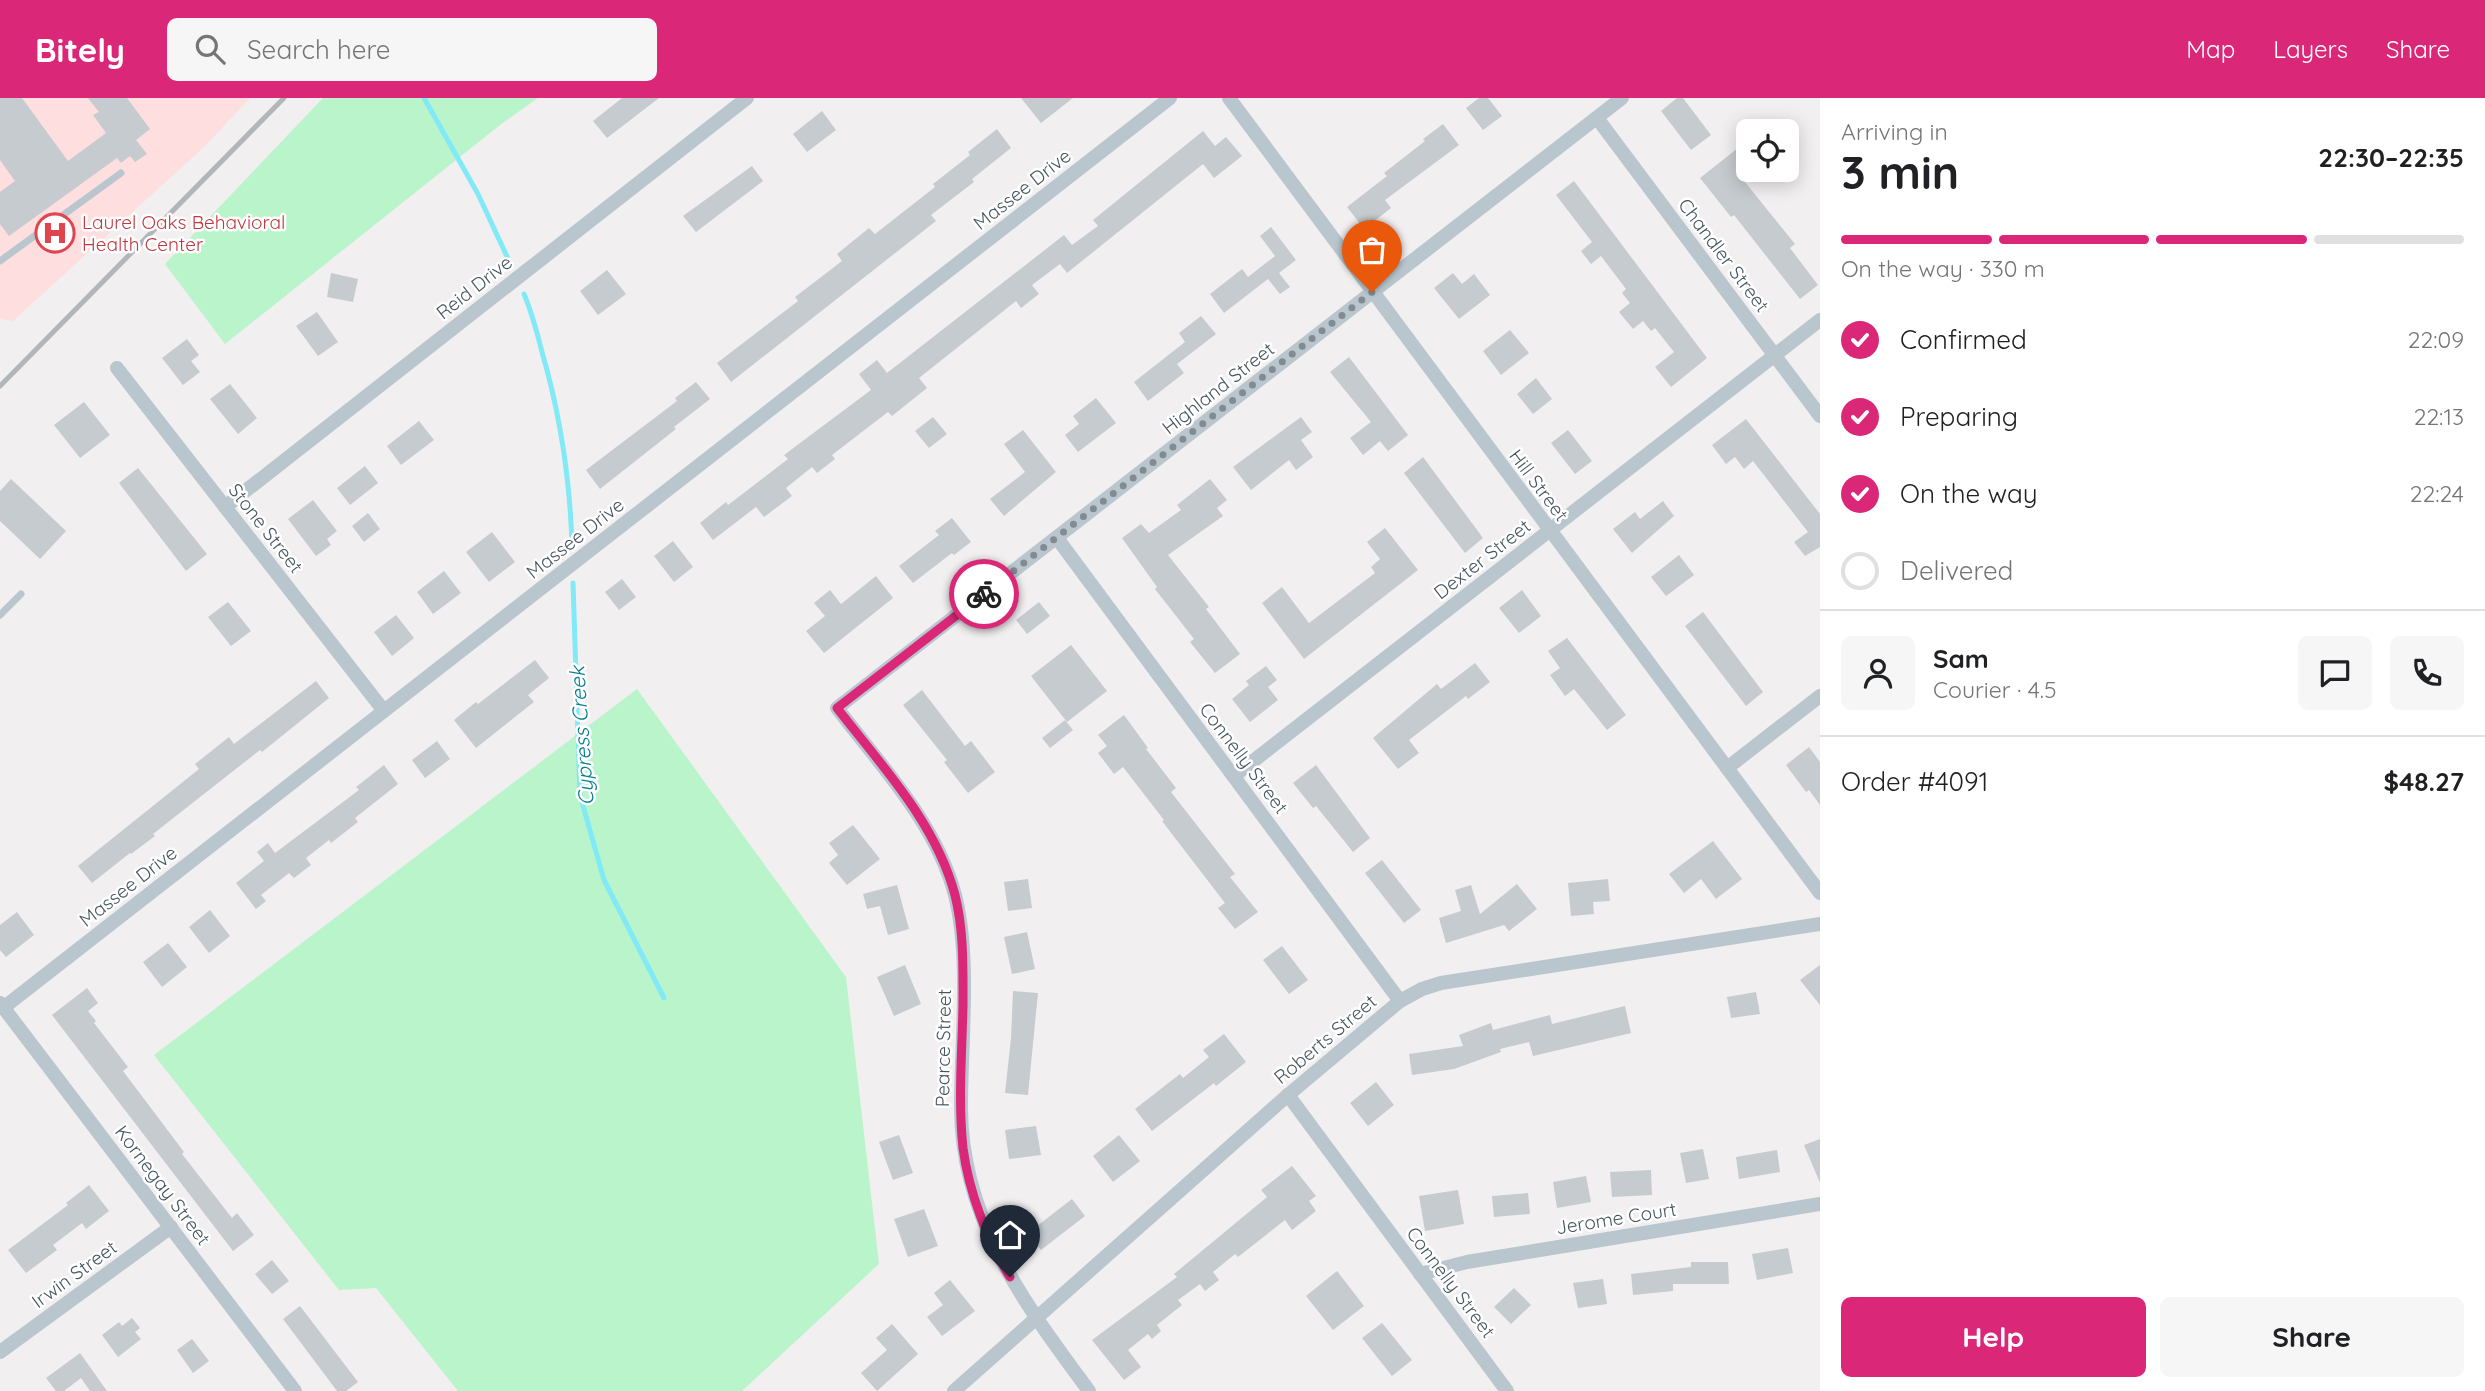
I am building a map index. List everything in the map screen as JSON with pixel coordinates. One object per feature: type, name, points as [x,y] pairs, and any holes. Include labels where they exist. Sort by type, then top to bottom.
[{"type":"street","name":"Reid Drive","points":[[225,507],[747,98]]},
{"type":"street","name":"Massee Drive","points":[[2,1005],[1170,98]]},
{"type":"street","name":"Hill Street","points":[[1229,98],[1820,893]]},
{"type":"street","name":"Highland Street","points":[[837,708],[1622,98]]},
{"type":"street","name":"Chandler Street","points":[[1597,118],[1820,416]]},
{"type":"street","name":"Dexter Street","points":[[1234,776],[1820,320]]},
{"type":"street","name":"Stone Street","points":[[117,368],[384,711]]},
{"type":"street","name":"Connelly Street","points":[[1057,538],[1401,1001]]},
{"type":"street","points":[[1727,768],[1820,696]]},
{"type":"street","name":"Pearce Street","points":[[837,708],[928,829],[943,861],[955,895],[963,958],[961,1110],[970,1182],[997,1256],[1036,1319],[1089,1391]]},
{"type":"street","name":"Roberts Street","points":[[954,1391],[1288,1095],[1401,1001],[1422,989],[1820,924]]},
{"type":"street","name":"Kornegay Street","points":[[2,1005],[295,1391]]},
{"type":"street","name":"Connelly Street","points":[[1288,1095],[1507,1391]]},
{"type":"street","name":"Jerome Court","points":[[1420,1273],[1466,1262],[1820,1204]]},
{"type":"street","name":"Irwin Street","points":[[0,1352],[171,1227]]},
{"type":"lane","points":[[0,247],[3,258],[121,173]]},
{"type":"lane","points":[[0,615],[21,594]]},
{"type":"shaded area","name":"Laurel Oaks Behavioral Health Center","points":[[0,98],[250,98],[205,146],[13,321],[0,319]]},
{"type":"green space","points":[[323,98],[538,98],[500,125],[225,344],[165,264]]},
{"type":"green space","points":[[637,689],[846,977],[879,1264],[742,1391],[458,1391],[376,1288],[339,1290],[154,1055]]},
{"type":"building","points":[[0,98],[22,98],[68,161],[106,133],[93,115],[99,112],[88,98],[127,98],[150,129],[136,140],[147,154],[135,162],[130,156],[121,163],[117,158],[9,236],[0,224],[0,192],[15,181],[0,160]]},
{"type":"building","points":[[622,98],[659,98],[607,138],[593,121]]},
{"type":"building","points":[[1021,98],[1073,98],[1041,123]]},
{"type":"building","points":[[1479,98],[1488,98],[1502,116],[1483,130],[1466,108]]},
{"type":"building","points":[[1677,98],[1683,98],[1711,135],[1691,150],[1661,111]]},
{"type":"building","points":[[822,111],[836,130],[807,152],[793,134]]},
{"type":"building","points":[[1443,124],[1459,145],[1385,200],[1391,208],[1364,229],[1347,207],[1387,176],[1384,173]]},
{"type":"building","points":[[997,129],[1011,148],[972,179],[974,182],[931,215],[936,221],[731,382],[717,363],[798,301],[795,297],[842,261],[837,254],[869,228],[875,234],[935,187],[933,184],[970,155],[968,152]]},
{"type":"building","points":[[1203,131],[1215,146],[1226,137],[1242,156],[1214,178],[1203,164],[1067,273],[1060,264],[1032,285],[1039,294],[1021,308],[1016,301],[919,378],[927,388],[892,416],[888,412],[832,455],[835,459],[817,473],[812,467],[786,488],[792,496],[764,517],[756,507],[713,540],[700,523],[788,459],[784,455],[871,390],[859,374],[877,360],[887,373],[1064,235],[1072,245],[1098,226],[1093,220]]},
{"type":"building","points":[[1736,150],[1736,182],[1745,182],[1795,244],[1790,248],[1818,285],[1800,299],[1734,215],[1731,217],[1700,178]]},
{"type":"building","points":[[752,166],[763,181],[696,232],[683,216]]},
{"type":"building","points":[[1574,181],[1707,358],[1671,387],[1655,367],[1674,352],[1655,328],[1651,331],[1643,321],[1633,329],[1619,312],[1630,303],[1622,293],[1626,289],[1601,256],[1591,264],[1581,251],[1592,242],[1556,195]]},
{"type":"building","points":[[1271,227],[1296,260],[1279,273],[1290,287],[1280,294],[1268,279],[1224,313],[1210,294],[1242,269],[1248,277],[1275,256],[1260,236]]},
{"type":"building","points":[[607,270],[626,294],[598,315],[580,291]]},
{"type":"building","points":[[331,273],[358,279],[353,302],[327,297]]},
{"type":"building","points":[[1453,273],[1462,284],[1474,274],[1490,295],[1459,319],[1434,288]]},
{"type":"building","points":[[317,312],[338,342],[318,356],[296,326]]},
{"type":"building","points":[[1201,316],[1216,334],[1177,364],[1184,373],[1148,401],[1134,382],[1185,342],[1179,333]]},
{"type":"building","points":[[1510,330],[1529,353],[1501,375],[1483,351]]},
{"type":"building","points":[[187,339],[199,355],[191,361],[200,372],[183,385],[162,358]]},
{"type":"building","points":[[1349,357],[1408,435],[1388,451],[1380,441],[1363,455],[1350,438],[1371,422],[1330,372]]},
{"type":"building","points":[[1536,378],[1552,399],[1533,414],[1517,394]]},
{"type":"building","points":[[696,382],[710,399],[600,489],[586,470],[677,401],[675,398]]},
{"type":"building","points":[[230,384],[257,418],[238,434],[210,399]]},
{"type":"building","points":[[1096,398],[1116,423],[1078,452],[1065,435],[1079,424],[1073,416]]},
{"type":"building","points":[[84,402],[110,435],[80,458],[54,425]]},
{"type":"building","points":[[933,417],[947,434],[929,448],[915,431]]},
{"type":"building","points":[[1301,417],[1312,432],[1301,440],[1313,457],[1296,470],[1289,460],[1251,490],[1233,467]]},
{"type":"building","points":[[1746,419],[1820,514],[1820,547],[1805,556],[1794,542],[1808,532],[1753,461],[1744,469],[1735,457],[1726,464],[1712,445]]},
{"type":"building","points":[[419,421],[434,440],[401,465],[387,446]]},
{"type":"building","points":[[1023,430],[1056,472],[1004,516],[990,499],[1025,472],[1004,444]]},
{"type":"building","points":[[1568,430],[1592,461],[1575,474],[1551,443]]},
{"type":"building","points":[[1423,457],[1483,538],[1465,553],[1404,473]]},
{"type":"building","points":[[365,466],[378,483],[350,505],[337,488]]},
{"type":"building","points":[[138,468],[207,554],[186,571],[119,483]]},
{"type":"building","points":[[11,479],[66,531],[40,559],[0,521],[0,491]]},
{"type":"building","points":[[1210,479],[1227,500],[1217,508],[1223,516],[1168,555],[1209,607],[1206,609],[1240,654],[1215,673],[1190,642],[1194,639],[1155,589],[1157,587],[1122,538],[1141,524],[1149,533],[1181,510],[1177,505]]},
{"type":"building","points":[[313,500],[337,531],[327,539],[331,545],[316,556],[288,519]]},
{"type":"building","points":[[1663,501],[1674,516],[1632,553],[1613,529],[1635,512],[1640,519]]},
{"type":"building","points":[[368,513],[380,529],[364,542],[352,526]]},
{"type":"building","points":[[952,518],[971,542],[913,583],[899,566],[939,535],[935,531]]},
{"type":"building","points":[[1385,528],[1418,570],[1304,659],[1262,603],[1282,587],[1309,623],[1375,573],[1371,567],[1380,559],[1367,542]]},
{"type":"building","points":[[492,532],[515,562],[489,582],[466,552]]},
{"type":"building","points":[[673,541],[693,567],[674,582],[654,556]]},
{"type":"building","points":[[1679,555],[1694,575],[1666,596],[1651,577]]},
{"type":"building","points":[[444,571],[461,593],[433,614],[417,592]]},
{"type":"building","points":[[876,576],[893,598],[824,653],[806,631],[825,616],[814,603],[830,590],[841,604]]},
{"type":"building","points":[[622,579],[636,597],[619,610],[605,592]]},
{"type":"building","points":[[1522,590],[1541,616],[1519,633],[1499,608]]},
{"type":"building","points":[[228,602],[251,631],[231,646],[208,617]]},
{"type":"building","points":[[1039,602],[1050,616],[1027,634],[1016,620]]},
{"type":"building","points":[[1703,612],[1763,692],[1746,706],[1685,626]]},
{"type":"building","points":[[396,615],[414,638],[392,656],[374,632]]},
{"type":"building","points":[[1567,638],[1626,715],[1607,730],[1574,689],[1565,696],[1550,675],[1560,668],[1548,651]]},
{"type":"building","points":[[1071,645],[1107,691],[1067,722],[1031,676]]},
{"type":"building","points":[[535,660],[549,678],[528,695],[534,702],[476,748],[454,720]]},
{"type":"building","points":[[1475,663],[1490,682],[1468,699],[1466,696],[1409,740],[1419,753],[1398,769],[1373,738],[1437,684],[1441,689]]},
{"type":"building","points":[[1266,666],[1277,680],[1268,687],[1278,700],[1250,722],[1232,699],[1249,685],[1246,681]]},
{"type":"building","points":[[316,681],[329,698],[92,883],[78,866],[199,769],[195,764],[229,737],[234,744]]},
{"type":"building","points":[[922,690],[965,746],[971,741],[995,772],[968,793],[944,762],[947,760],[903,705]]},
{"type":"building","points":[[1124,715],[1176,788],[1171,792],[1235,874],[1230,877],[1258,912],[1235,929],[1218,908],[1225,903],[1123,767],[1114,774],[1098,753],[1107,746],[1098,735]]},
{"type":"building","points":[[1065,720],[1073,730],[1050,748],[1042,738]]},
{"type":"building","points":[[437,741],[450,759],[425,778],[412,760]]},
{"type":"building","points":[[1809,747],[1820,762],[1820,805],[1809,790],[1806,792],[1786,765]]},
{"type":"building","points":[[384,765],[398,784],[355,818],[358,822],[306,858],[311,865],[294,878],[289,873],[261,895],[266,901],[256,909],[236,883],[264,861],[257,852],[268,843],[275,853],[359,790],[356,787]]},
{"type":"building","points":[[1316,765],[1370,838],[1353,852],[1316,806],[1313,808],[1293,783]]},
{"type":"building","points":[[853,825],[880,859],[847,885],[829,863],[838,855],[829,843]]},
{"type":"building","points":[[1713,841],[1742,879],[1716,899],[1701,879],[1684,893],[1669,874]]},
{"type":"building","points":[[1382,860],[1421,910],[1404,923],[1365,873]]},
{"type":"building","points":[[1028,879],[1032,908],[1008,911],[1004,882]]},
{"type":"building","points":[[1608,879],[1610,901],[1593,902],[1594,914],[1571,916],[1568,883]]},
{"type":"building","points":[[1517,884],[1537,909],[1509,931],[1504,925],[1446,943],[1439,918],[1461,911],[1455,890],[1471,885],[1480,914]]},
{"type":"building","points":[[897,885],[909,929],[888,935],[880,906],[867,909],[863,894]]},
{"type":"building","points":[[210,910],[230,936],[209,953],[189,927]]},
{"type":"building","points":[[17,912],[34,935],[6,957],[0,950],[0,925]]},
{"type":"building","points":[[1027,932],[1035,969],[1012,974],[1004,937]]},
{"type":"building","points":[[168,943],[187,967],[162,987],[143,962]]},
{"type":"building","points":[[1282,946],[1308,980],[1289,994],[1263,960]]},
{"type":"building","points":[[905,965],[921,1004],[894,1016],[877,977]]},
{"type":"building","points":[[1820,965],[1820,1005],[1800,980]]},
{"type":"building","points":[[87,988],[98,1003],[88,1011],[128,1067],[123,1071],[232,1218],[237,1213],[254,1235],[233,1251],[52,1015]]},
{"type":"building","points":[[1013,991],[1038,993],[1028,1095],[1005,1093]]},
{"type":"building","points":[[1756,992],[1760,1014],[1731,1018],[1727,997]]},
{"type":"building","points":[[1625,1006],[1631,1033],[1533,1056],[1529,1042],[1500,1049],[1501,1052],[1454,1069],[1412,1075],[1409,1054],[1463,1046],[1459,1035],[1491,1023],[1493,1030],[1550,1015],[1552,1024]]},
{"type":"building","points":[[1224,1034],[1246,1062],[1152,1131],[1135,1109],[1180,1074],[1183,1078],[1209,1057],[1203,1050]]},
{"type":"building","points":[[1376,1082],[1394,1105],[1368,1126],[1350,1103]]},
{"type":"building","points":[[1036,1126],[1041,1155],[1009,1159],[1005,1130]]},
{"type":"building","points":[[899,1135],[913,1173],[893,1180],[879,1142]]},
{"type":"building","points":[[1119,1135],[1140,1161],[1113,1182],[1093,1156]]},
{"type":"building","points":[[1820,1139],[1820,1183],[1804,1145]]},
{"type":"building","points":[[1703,1149],[1709,1179],[1686,1183],[1680,1153]]},
{"type":"building","points":[[1777,1150],[1780,1172],[1739,1179],[1736,1157]]},
{"type":"building","points":[[1292,1166],[1316,1196],[1309,1201],[1316,1211],[1292,1230],[1285,1220],[1238,1257],[1235,1254],[1213,1272],[1219,1280],[1205,1291],[1200,1284],[1178,1300],[1182,1305],[1157,1325],[1161,1331],[1152,1339],[1148,1334],[1128,1350],[1141,1367],[1124,1380],[1092,1340],[1177,1277],[1174,1274],[1267,1197],[1261,1190]]},
{"type":"building","points":[[1651,1170],[1652,1195],[1612,1197],[1610,1172]]},
{"type":"building","points":[[1586,1176],[1591,1202],[1557,1208],[1553,1182]]},
{"type":"building","points":[[89,1185],[109,1211],[86,1229],[82,1223],[53,1245],[57,1250],[26,1273],[8,1250],[68,1205],[66,1203]]},
{"type":"building","points":[[1458,1190],[1464,1224],[1425,1231],[1419,1196]]},
{"type":"building","points":[[1528,1193],[1530,1214],[1494,1217],[1492,1196]]},
{"type":"building","points":[[1072,1199],[1085,1216],[1041,1250],[1028,1233]]},
{"type":"building","points":[[924,1209],[938,1246],[908,1257],[894,1219]]},
{"type":"building","points":[[1788,1248],[1793,1273],[1757,1280],[1752,1254]]},
{"type":"building","points":[[272,1260],[289,1281],[272,1294],[255,1274]]},
{"type":"building","points":[[1691,1262],[1728,1262],[1729,1284],[1673,1284],[1673,1291],[1633,1295],[1631,1274],[1691,1267]]},
{"type":"building","points":[[1337,1271],[1364,1306],[1333,1330],[1306,1296]]},
{"type":"building","points":[[1603,1279],[1607,1304],[1578,1308],[1573,1283]]},
{"type":"building","points":[[950,1280],[975,1311],[942,1336],[927,1317],[943,1305],[934,1293]]},
{"type":"building","points":[[1514,1288],[1531,1305],[1511,1324],[1494,1307]]},
{"type":"building","points":[[300,1306],[358,1382],[346,1391],[337,1391],[283,1319]]},
{"type":"building","points":[[132,1318],[140,1328],[135,1332],[141,1339],[118,1357],[102,1335],[119,1322],[122,1326]]},
{"type":"building","points":[[1382,1323],[1412,1360],[1392,1376],[1362,1338]]},
{"type":"building","points":[[892,1324],[918,1354],[877,1391],[861,1373],[887,1350],[876,1338]]},
{"type":"building","points":[[192,1339],[209,1361],[193,1373],[177,1350]]},
{"type":"building","points":[[80,1353],[107,1391],[90,1391],[81,1378],[64,1391],[56,1391],[46,1378]]},
{"type":"waterway","name":"Cypress Creek","points":[[424,98],[478,194],[510,263]]},
{"type":"waterway","name":"Cypress Creek","points":[[524,294],[538,337],[559,423],[569,496],[572,545]]},
{"type":"waterway","name":"Cypress Creek","points":[[573,583],[580,795],[604,880],[664,998]]},
{"type":"railway","points":[[0,386],[284,98]]},
{"type":"way so far","points":[[984,594],[1372,292]]},
{"type":"place","name":"Laurel Oaks Behavioral Health Center","points":[[55,233]]},
{"type":"route","points":[[984,594],[837,708],[928,829],[955,895],[963,958],[961,1110],[964,1149],[970,1182],[985,1226],[997,1256],[1010,1277]]}]
